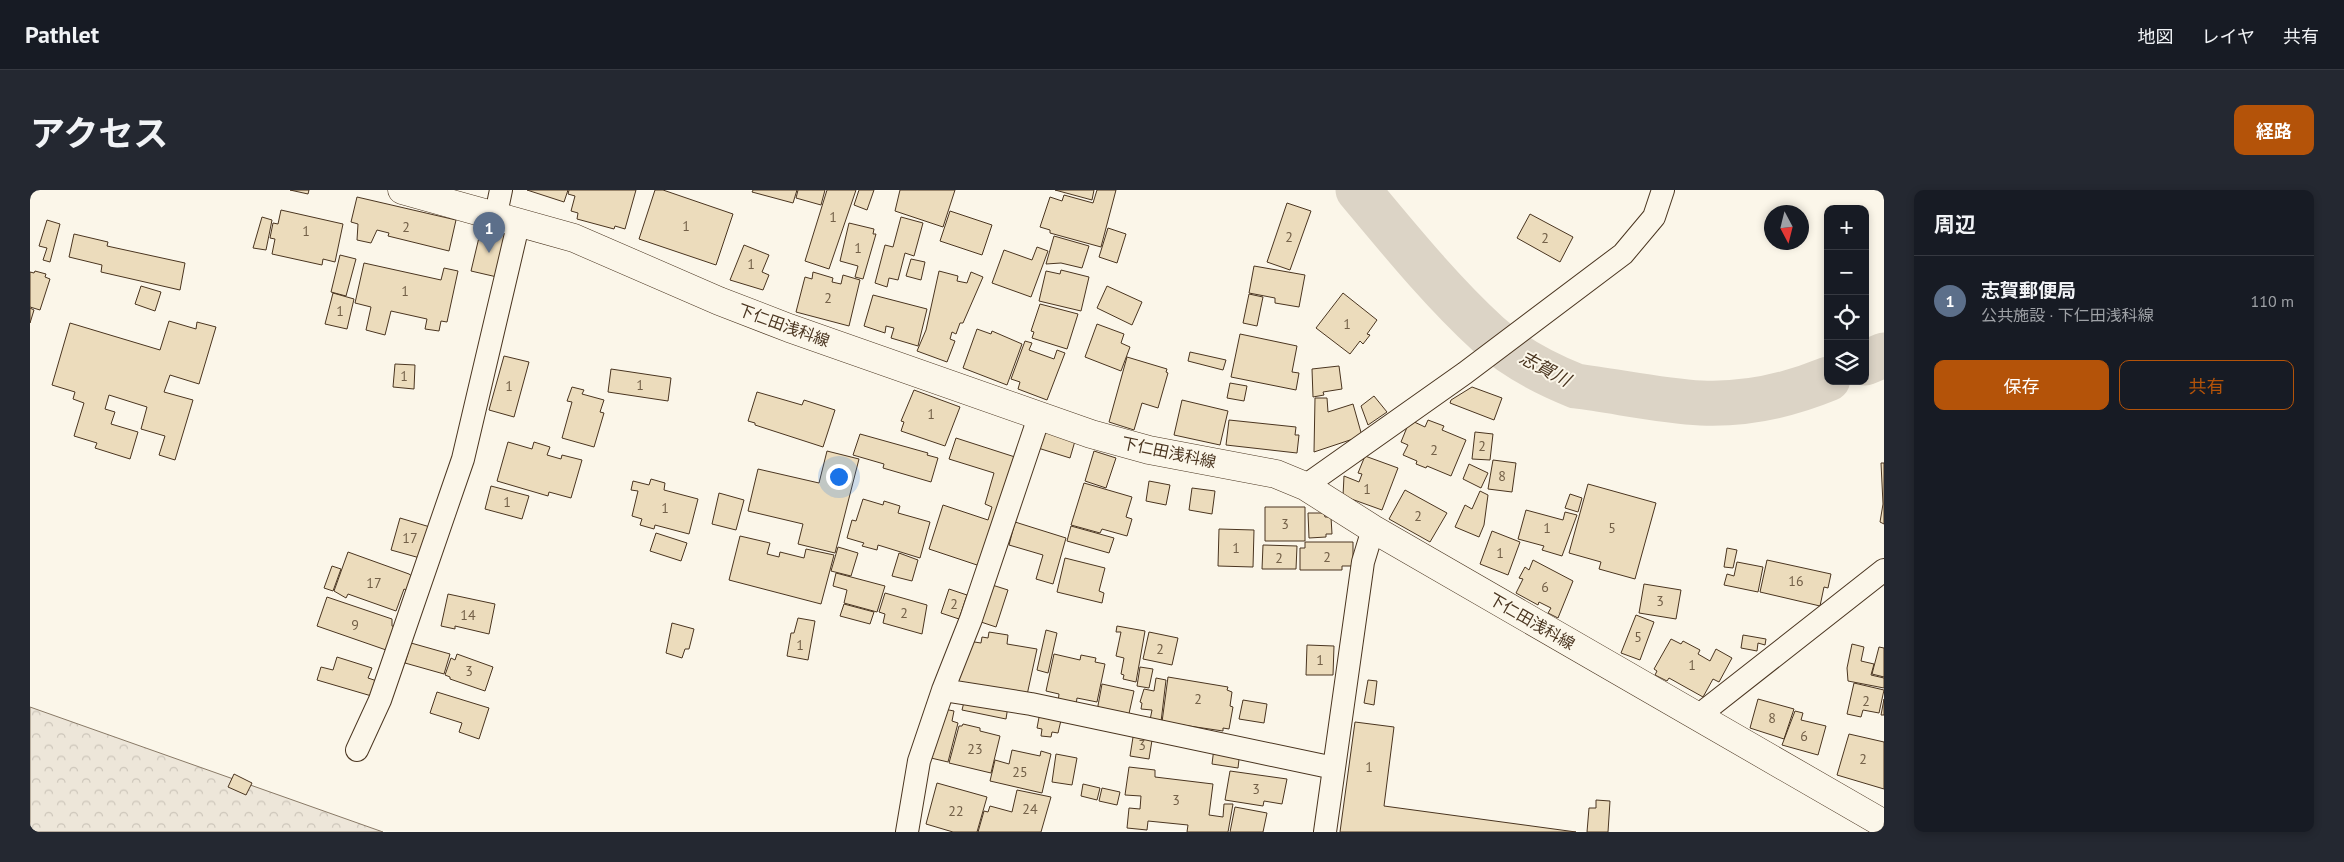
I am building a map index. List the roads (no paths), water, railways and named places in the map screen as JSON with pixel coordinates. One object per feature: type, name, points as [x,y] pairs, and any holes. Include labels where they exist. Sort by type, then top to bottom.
[{"type":"main road","name":"下仁田浅科線","points":[[402,190],[505,208],[719,301],[789,328],[1039,417],[1149,450],[1276,474],[1305,486],[1373,529],[1884,824]]},
{"type":"street","points":[[1305,486],[1389,429],[1623,254],[1654,217],[1663,190]]},
{"type":"street","points":[[357,750],[380,700],[463,459],[505,208]]},
{"type":"street","points":[[907,832],[919,761],[943,690],[971,619],[1039,417]]},
{"type":"street","points":[[1325,832],[1363,562],[1373,529]]},
{"type":"street","points":[[1698,716],[1884,570]]},
{"type":"street","points":[[943,690],[1031,704],[1334,768]]},
{"type":"waterway","name":"志賀川","points":[[1358,190],[1437,282],[1488,334],[1530,364],[1576,386],[1671,400],[1717,403],[1766,398],[1798,390],[1824,381]]},
{"type":"waterway","name":"志賀川","points":[[1869,361],[1884,355]]},
{"type":"place","name":"志賀郵便局","points":[[489,253]]}]
